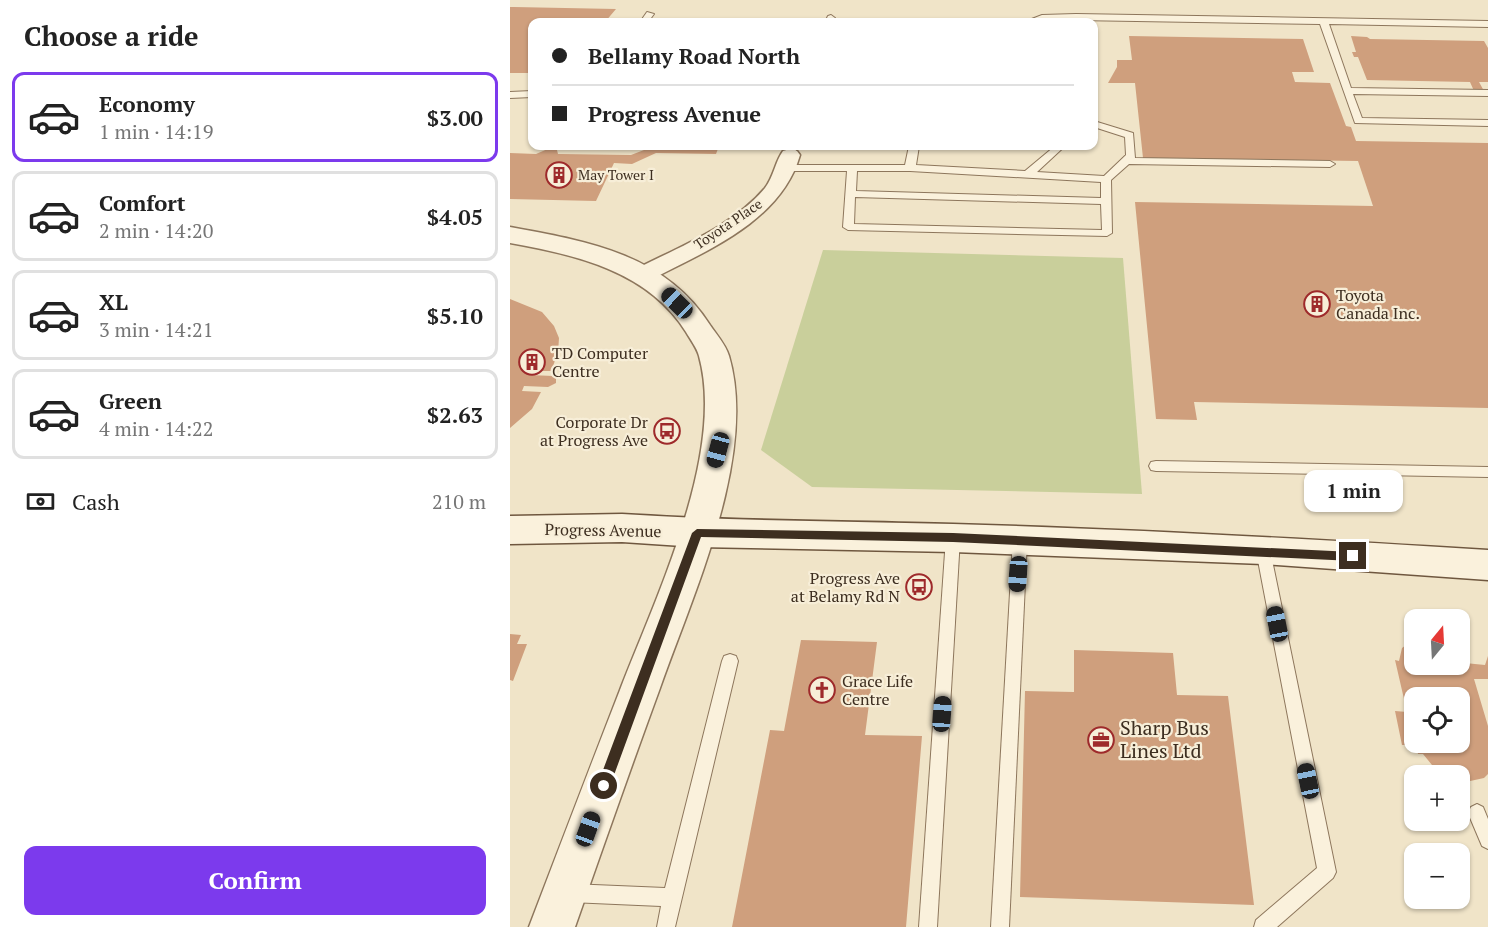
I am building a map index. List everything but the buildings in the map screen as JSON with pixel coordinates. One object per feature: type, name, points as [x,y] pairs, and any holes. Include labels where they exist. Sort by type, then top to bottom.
[{"type":"street","name":"Toyota Place","points":[[645,274],[748,214],[764,202],[790,156]]},
{"type":"street","points":[[510,235],[570,246],[645,274],[689,314],[714,354],[720,397],[718,450],[697,533],[558,910]]},
{"type":"street","name":"Progress Avenue","points":[[510,530],[622,528],[697,533],[1020,540],[1263,550],[1488,565]]},
{"type":"lane","points":[[647,18],[650,14]]},
{"type":"lane","points":[[1042,18],[1488,24]]},
{"type":"lane","points":[[1324,22],[1358,121],[1488,123]]},
{"type":"lane","points":[[1347,91],[1488,93]]},
{"type":"lane","points":[[510,95],[528,94]]},
{"type":"lane","points":[[790,156],[852,168],[910,168],[1106,179],[1131,156],[1130,135],[1098,125]]},
{"type":"lane","points":[[910,168],[913,150]]},
{"type":"lane","points":[[1026,176],[1055,150]]},
{"type":"lane","points":[[1126,162],[1330,164]]},
{"type":"lane","points":[[852,168],[848,227],[1107,233],[1106,179]]},
{"type":"lane","points":[[850,194],[1107,201]]},
{"type":"lane","points":[[1156,466],[1488,472]]},
{"type":"lane","points":[[928,927],[953,538]]},
{"type":"lane","points":[[1000,927],[1020,540]]},
{"type":"lane","points":[[1263,550],[1327,872],[1263,927]]},
{"type":"lane","points":[[666,927],[730,662]]},
{"type":"lane","points":[[1477,813],[1488,840]]},
{"type":"lane","points":[[558,910],[672,897]]},
{"type":"green space","points":[[823,250],[1123,258],[1142,494],[812,487],[761,450]]},
{"type":"place","name":"May Tower I","points":[[559,175]]},
{"type":"place","name":"Toyota Canada Inc.","points":[[1317,304]]},
{"type":"place","name":"TD Computer Centre","points":[[532,362]]},
{"type":"place","name":"Corporate Dr at Progress Ave","points":[[667,431]]},
{"type":"place","name":"Progress Ave at Belamy Rd N","points":[[919,587]]},
{"type":"place","name":"Grace Life Centre","points":[[822,690]]},
{"type":"place","name":"Sharp Bus Lines Ltd","points":[[1101,740]]},
{"type":"route","points":[[604,786],[697,533],[953,538],[1263,550],[1353,556]]}]
